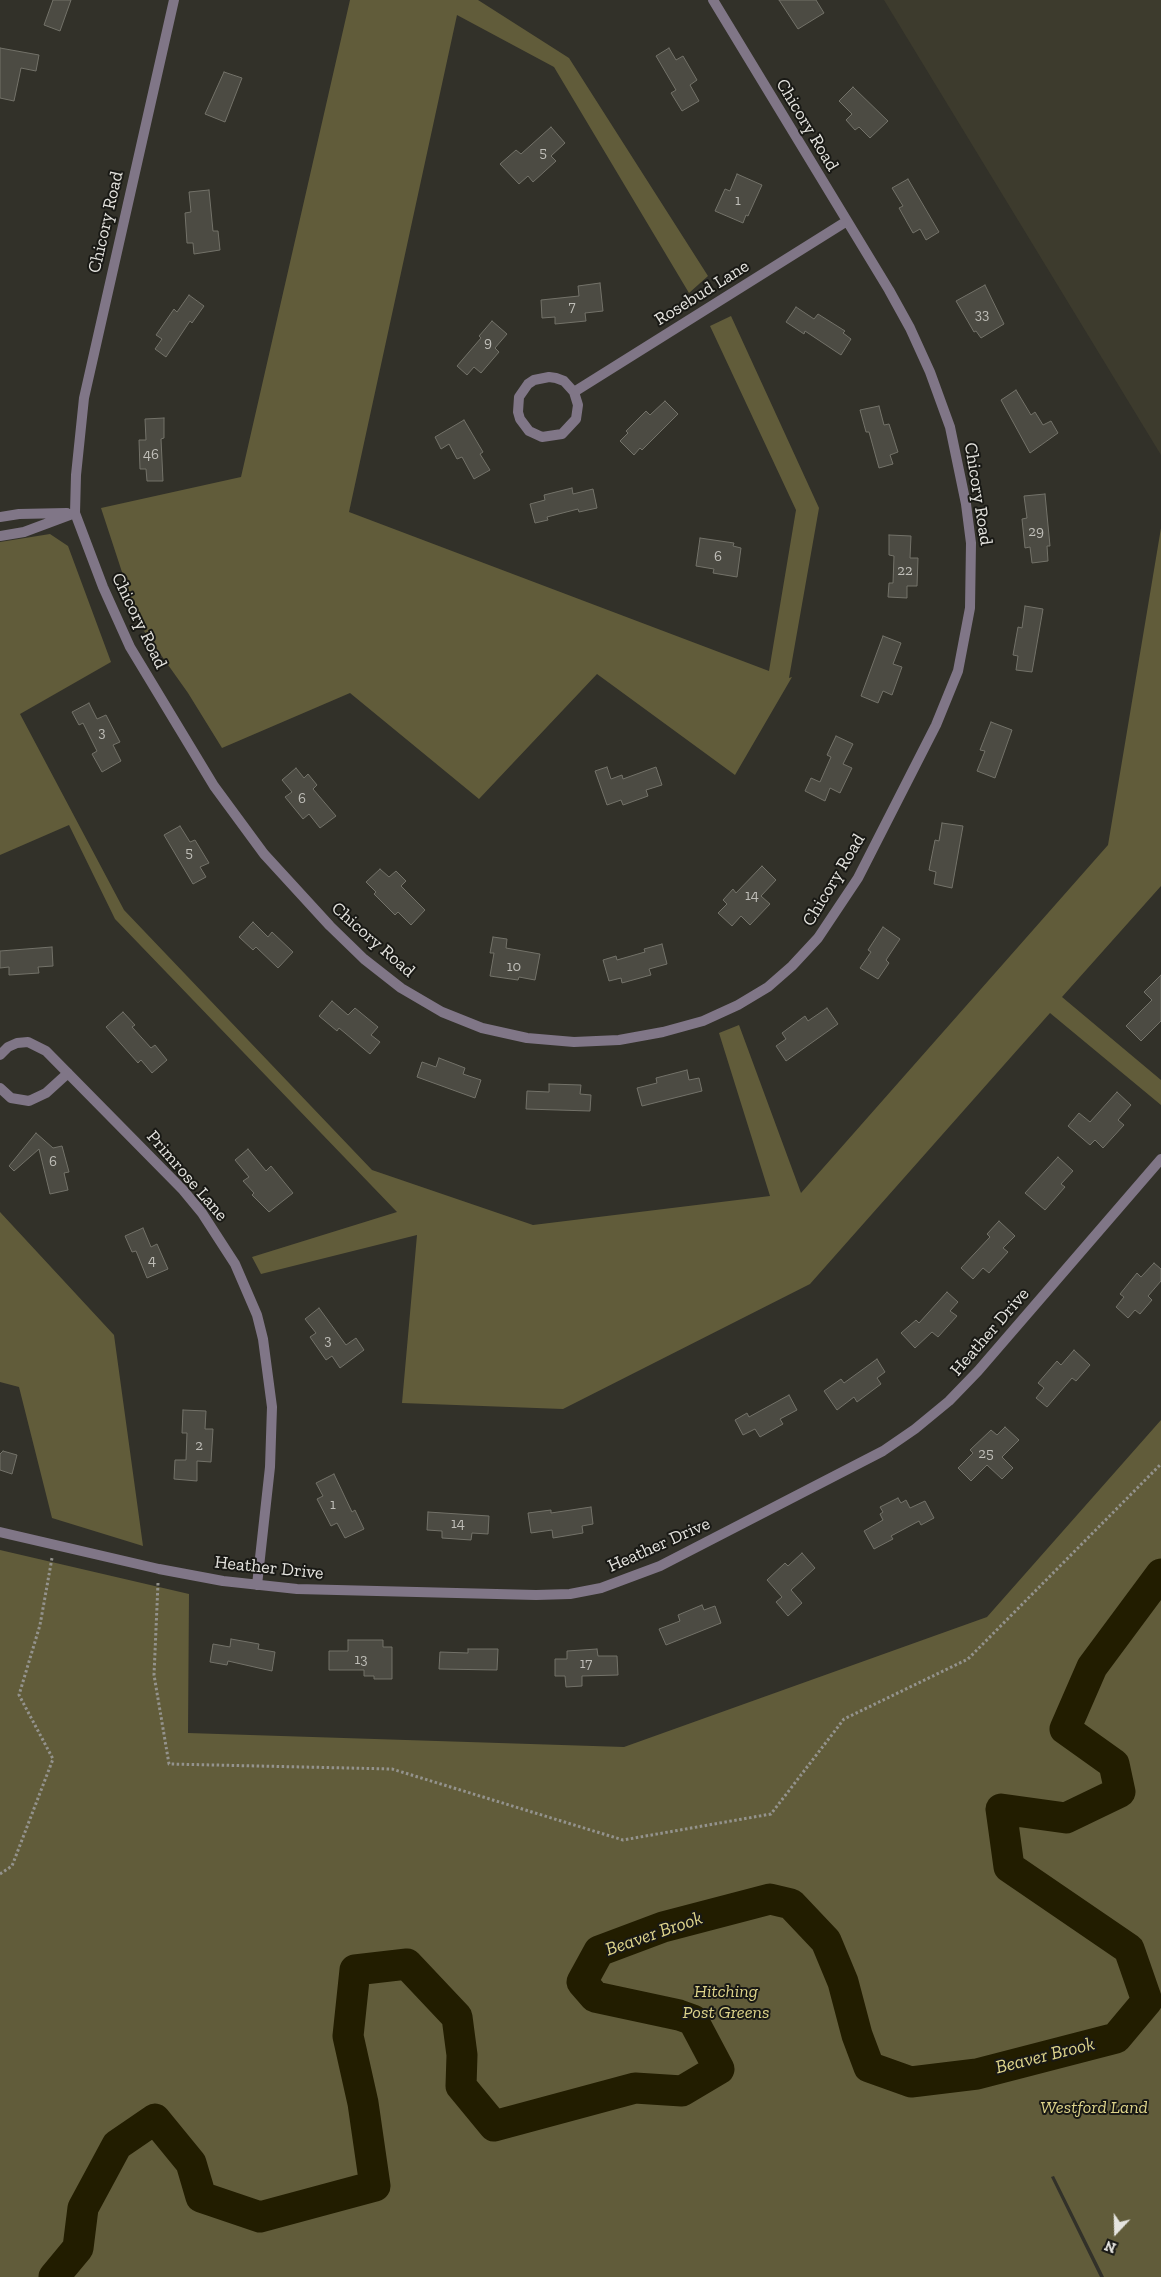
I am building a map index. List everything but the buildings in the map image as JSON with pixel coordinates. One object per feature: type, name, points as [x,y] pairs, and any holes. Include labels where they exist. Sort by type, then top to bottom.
[{"type":"street","name":"Chicory Road","points":[[174,0],[84,398],[76,475],[75,513],[103,587],[130,647],[214,786],[264,854],[300,895],[364,958],[401,988],[442,1012],[482,1028],[527,1038],[574,1042],[618,1040],[663,1032],[703,1021],[738,1005],[768,987],[792,966],[818,938],[840,908],[936,725],[958,671],[970,608],[971,543],[962,484],[950,427],[930,372],[910,328],[713,0]]},
{"type":"street","name":"Rosebud Lane","points":[[574,392],[847,221]]},
{"type":"street","points":[[549,377],[556,378],[564,381],[574,392],[578,405],[576,419],[562,434],[542,437],[529,430],[520,419],[518,412],[519,397],[523,390],[534,380],[549,377]]},
{"type":"street","points":[[0,517],[19,514],[75,513]]},
{"type":"street","points":[[0,536],[24,532],[75,513]]},
{"type":"street","name":"Primrose Lane","points":[[0,1055],[8,1047],[17,1043],[28,1042],[46,1051],[161,1166],[202,1213],[235,1264],[256,1315],[267,1363],[273,1432],[257,1585]]},
{"type":"street","points":[[0,1088],[11,1098],[29,1101],[38,1099],[68,1073]]},
{"type":"street","name":"Heather Drive","points":[[0,1532],[159,1569],[257,1585],[334,1591],[570,1594],[601,1588],[660,1566],[882,1451],[915,1429],[949,1401],[978,1372],[1161,1159]]},
{"type":"path","points":[[159,1569],[154,1675],[170,1764],[392,1769],[623,1840],[771,1814],[844,1719],[968,1659],[1161,1464]]},
{"type":"path","points":[[0,1874],[12,1866],[53,1759],[19,1694],[40,1624],[54,1545]]},
{"type":"shaded area","points":[[884,0],[1161,0],[1161,455]]},
{"type":"green space","points":[[350,0],[478,0],[569,58],[708,276],[689,293],[554,67],[457,15],[349,512],[769,671],[796,510],[710,326],[731,316],[819,508],[789,678],[792,677],[735,775],[597,674],[479,799],[350,693],[222,748],[188,693],[139,624],[101,508],[241,477]]},
{"type":"green space","points":[[1161,528],[1161,886],[1062,997],[1161,1080],[1161,1105],[1050,1013],[810,1284],[563,1409],[402,1403],[417,1235],[261,1274],[252,1257],[397,1212],[115,919],[69,825],[0,855],[0,542],[50,534],[68,546],[111,662],[20,714],[124,910],[372,1170],[533,1225],[770,1196],[719,1033],[739,1025],[801,1193],[1108,845]]},
{"type":"green space","points":[[0,1212],[114,1335],[143,1546],[52,1518],[19,1387],[0,1382]]},
{"type":"green space","name":"Hitching Post Greens","points":[[1161,1420],[1161,2277],[1104,2277],[1054,2176],[1051,2177],[1100,2277],[0,2277],[0,1550],[189,1594],[188,1733],[624,1747],[987,1617]]},
{"type":"waterway","name":"Beaver Brook","points":[[54,2277],[78,2248],[83,2208],[117,2145],[155,2119],[191,2163],[201,2197],[260,2217],[375,2186],[363,2103],[348,2036],[355,1970],[407,1964],[457,2017],[462,2055],[461,2086],[494,2126],[635,2088],[682,2091],[719,2069],[693,2020],[679,2015],[595,1997],[582,1982],[599,1951],[663,1927],[770,1899],[791,1904],[826,1941],[843,1982],[857,2035],[869,2067],[911,2082],[977,2074],[1116,2038],[1147,2001],[1129,1949],[1009,1867],[1001,1809],[1066,1818],[1120,1792],[1114,1764],[1065,1729],[1092,1667],[1161,1574]]},
{"type":"park label","name":"Westford Land","points":[[1094,2108]]}]
